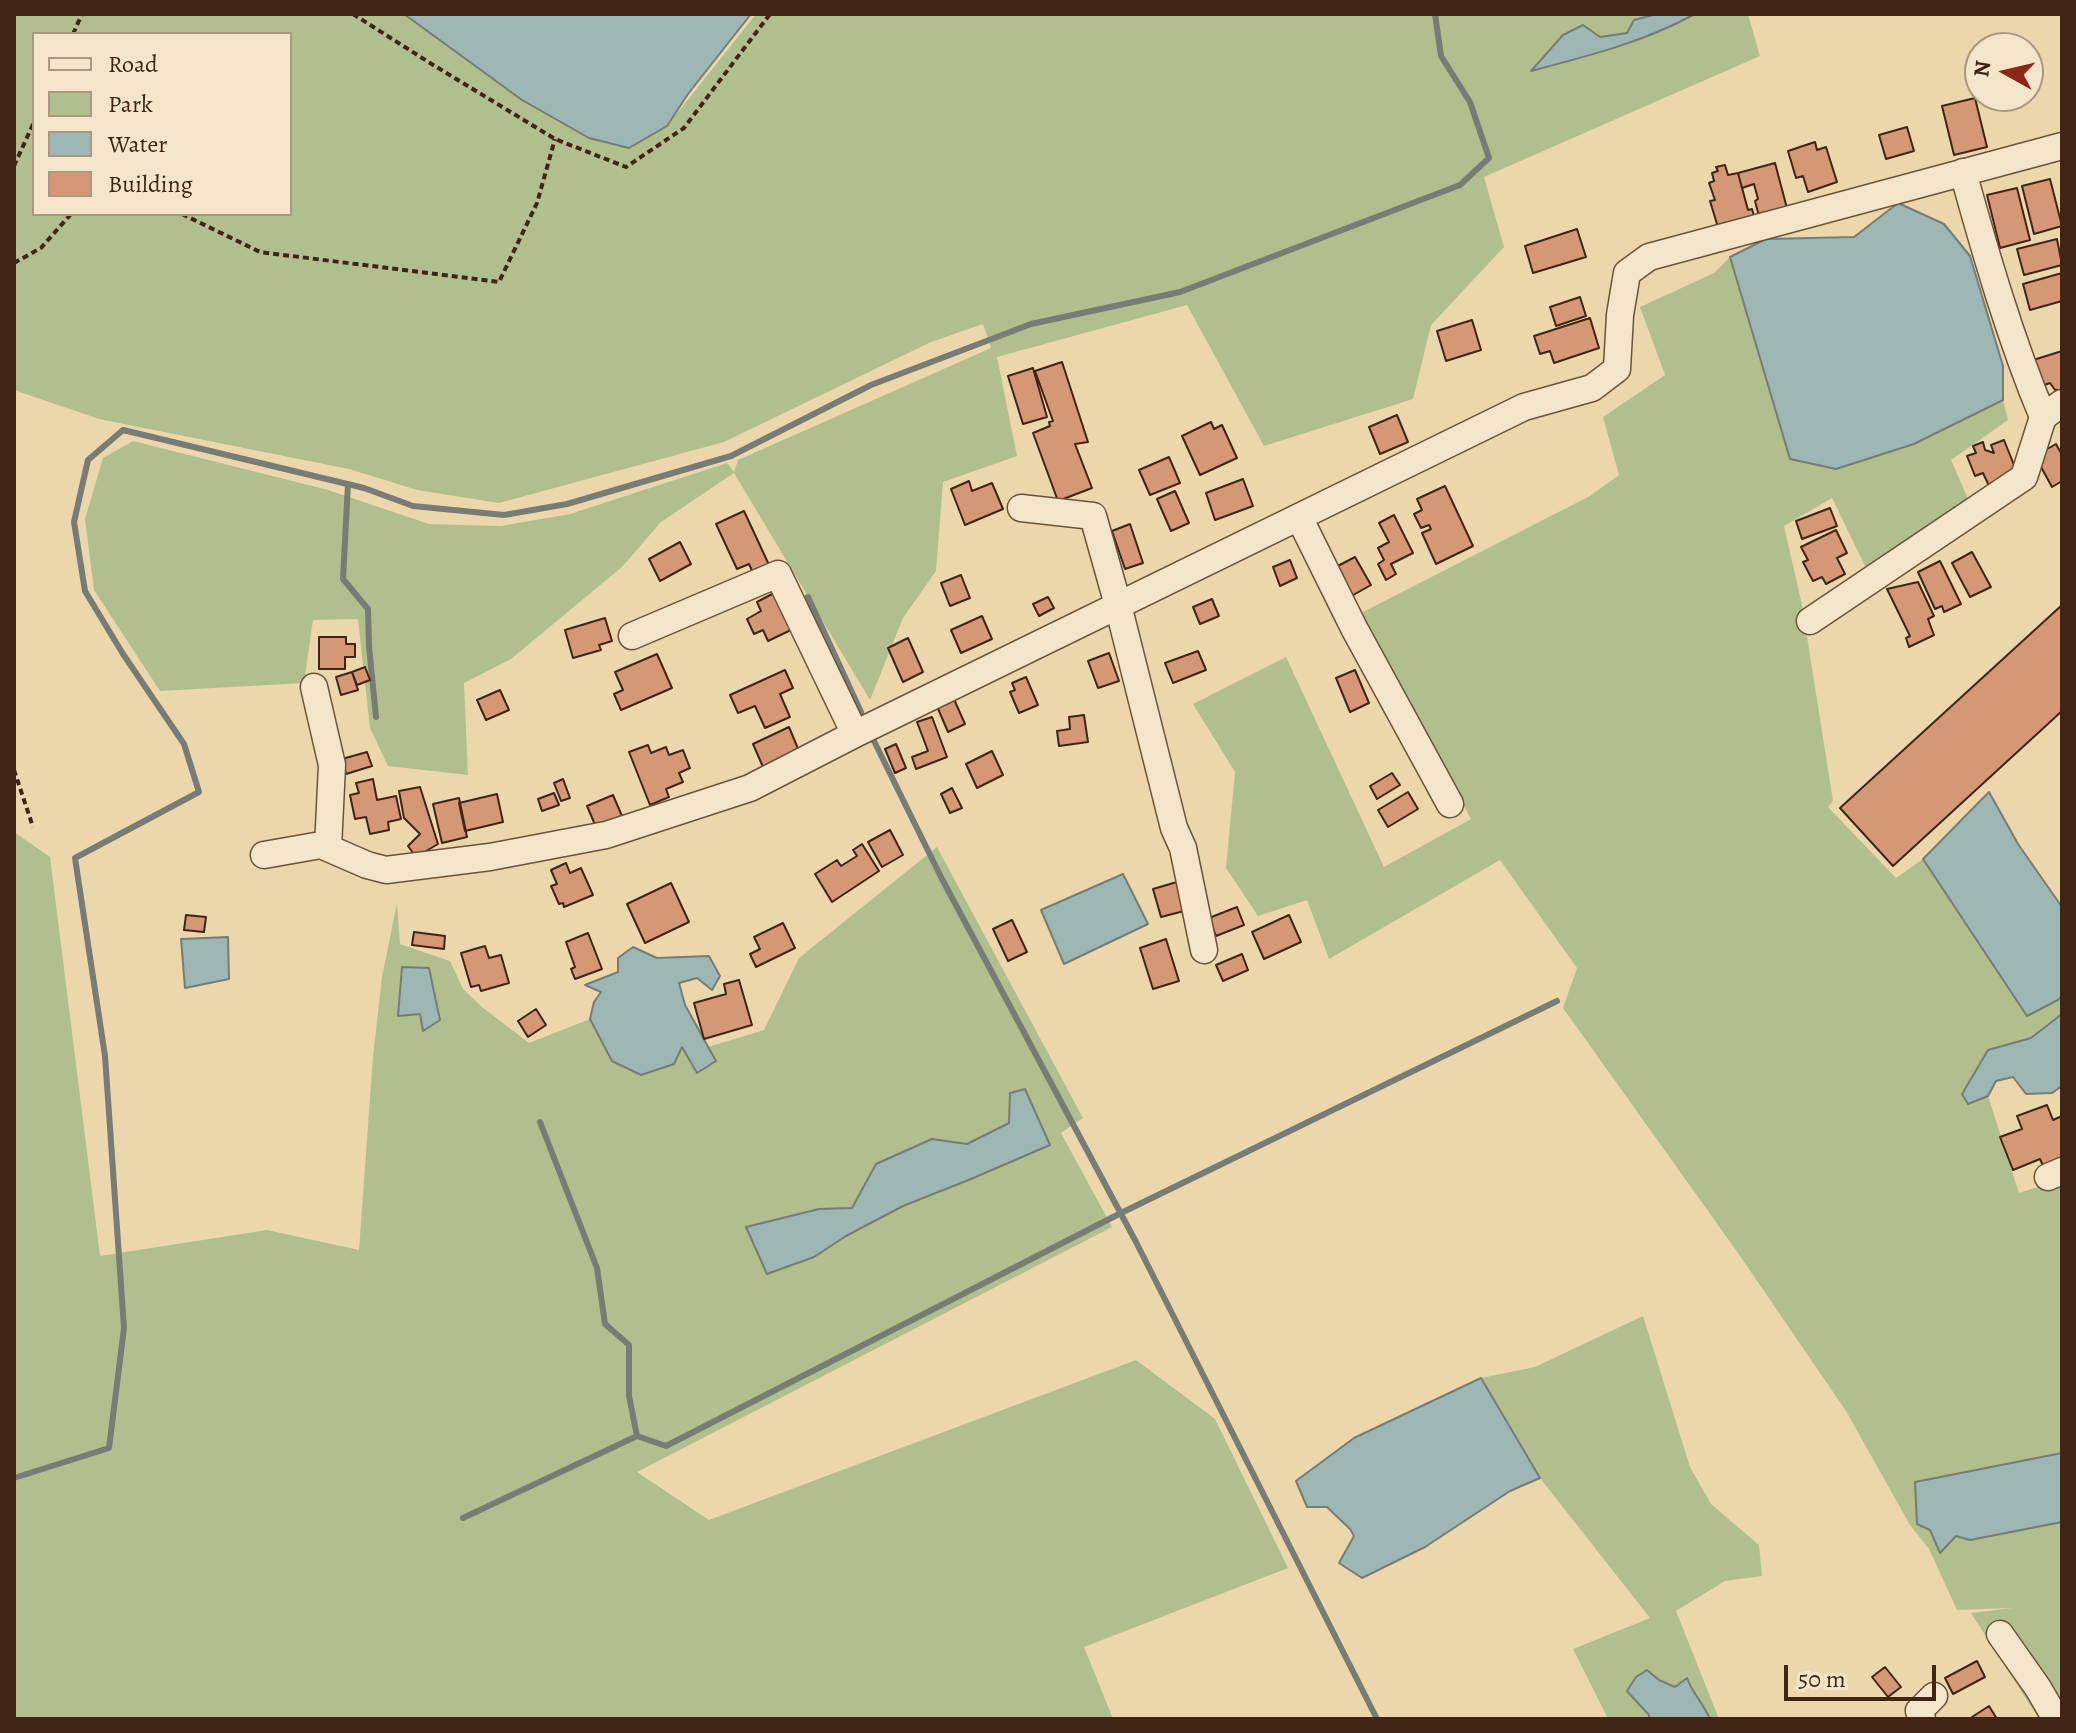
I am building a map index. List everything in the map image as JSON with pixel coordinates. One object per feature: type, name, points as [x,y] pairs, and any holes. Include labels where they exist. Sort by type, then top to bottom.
[{"type":"street","points":[[264,855],[321,845],[386,870],[490,857],[606,835],[750,788],[1524,407],[1592,388],[1617,369],[1620,315],[1627,273],[1649,257],[2062,146]]},
{"type":"street","points":[[1810,621],[2024,477],[2052,410],[2028,382],[1963,172]]},
{"type":"street","points":[[1021,508],[1093,516],[1174,828],[1183,848],[1204,950]]},
{"type":"street","points":[[1299,517],[1354,628],[1450,804]]},
{"type":"street","points":[[632,636],[778,574],[855,734]]},
{"type":"street","points":[[314,687],[332,765],[328,848]]},
{"type":"street","points":[[2000,1634],[2056,1719]]},
{"type":"path","points":[[353,14],[555,139],[626,167],[684,128],[770,14]]},
{"type":"path","points":[[14,166],[32,126]]},
{"type":"path","points":[[186,216],[260,252],[499,282],[537,203],[555,139]]},
{"type":"path","points":[[14,263],[41,248],[69,216]]},
{"type":"path","points":[[14,770],[33,827]]},
{"type":"green space","points":[[14,14],[404,14],[522,100],[589,138],[628,148],[667,126],[756,14],[1748,14],[1760,56],[1484,177],[1504,247],[1431,325],[1413,399],[1264,446],[1187,305],[997,357],[1017,456],[943,482],[936,571],[903,618],[870,700],[734,473],[661,522],[622,567],[511,659],[464,683],[468,775],[388,766],[370,728],[358,619],[313,620],[304,683],[160,691],[94,590],[85,519],[103,458],[133,441],[328,490],[429,524],[501,526],[570,514],[727,463],[734,472],[738,460],[991,348],[983,324],[931,342],[724,442],[499,503],[417,490],[349,469],[99,419],[14,390]]},
{"type":"green space","points":[[1730,257],[1790,459],[1836,469],[1914,444],[2003,400],[2008,420],[1951,460],[1969,501],[1866,568],[1832,498],[1784,526],[1802,605],[1833,801],[1828,807],[1896,878],[1923,859],[2027,1016],[2062,995],[2062,1014],[2031,1038],[1988,1050],[1968,1104],[1988,1096],[2019,1193],[2062,1179],[2062,1719],[2039,1719],[1971,1613],[2012,1608],[1957,1610],[1929,1549],[1910,1525],[1846,1411],[1738,1253],[1563,1008],[1577,968],[1500,860],[1329,959],[1307,900],[1258,916],[1226,868],[1235,772],[1193,704],[1286,657],[1384,867],[1471,819],[1359,614],[1590,496],[1619,475],[1603,417],[1665,375],[1640,307],[1714,273]]},
{"type":"green space","points":[[14,832],[50,857],[100,1256],[267,1230],[359,1250],[373,1056],[382,977],[397,903],[400,944],[450,961],[463,989],[529,1043],[590,1019],[612,1060],[641,1075],[674,1064],[682,1047],[716,1061],[708,1047],[764,1030],[799,958],[937,847],[1083,1118],[1061,1133],[1112,1227],[637,1472],[709,1520],[1136,1360],[1215,1419],[1288,1568],[1084,1647],[1113,1719],[14,1719]]},
{"type":"green space","points":[[1643,1316],[1690,1467],[1711,1504],[1759,1545],[1762,1576],[1725,1581],[1676,1611],[1719,1719],[1608,1719],[1573,1649],[1650,1618],[1540,1478],[1481,1378],[1535,1367]]},
{"type":"water","points":[[404,14],[751,14],[667,126],[629,148],[589,138],[522,100]]},
{"type":"water","points":[[1657,14],[1695,14],[1636,40],[1531,71],[1563,35],[1583,25],[1600,37],[1627,33],[1634,20]]},
{"type":"water","points":[[1898,203],[1944,224],[1970,256],[2003,366],[2003,400],[1914,444],[1836,469],[1790,459],[1730,257],[1766,239],[1854,237]]},
{"type":"water","points":[[1989,792],[2018,844],[2062,907],[2062,995],[2027,1016],[1923,859]]},
{"type":"water","points":[[1123,874],[1148,924],[1064,964],[1041,910]]},
{"type":"water","points":[[228,937],[229,979],[185,988],[181,939]]},
{"type":"water","points":[[633,947],[657,958],[709,956],[720,976],[712,990],[697,978],[679,983],[685,1005],[716,1061],[697,1073],[682,1047],[674,1064],[641,1075],[612,1061],[590,1019],[594,1002],[601,992],[585,985],[618,972],[618,958]]},
{"type":"water","points":[[402,967],[429,968],[440,1020],[423,1031],[420,1014],[398,1016]]},
{"type":"water","points":[[2062,1014],[2062,1086],[2052,1093],[2026,1094],[2013,1077],[1996,1081],[1988,1096],[1968,1104],[1962,1094],[1988,1050],[2031,1038]]},
{"type":"water","points":[[1025,1089],[1050,1145],[903,1206],[814,1257],[767,1274],[746,1227],[819,1209],[852,1208],[876,1164],[932,1139],[967,1144],[1009,1123],[1010,1093]]},
{"type":"water","points":[[1481,1378],[1540,1478],[1510,1491],[1425,1547],[1362,1578],[1339,1563],[1354,1536],[1327,1507],[1307,1507],[1296,1481],[1354,1438]]},
{"type":"water","points":[[2062,1453],[2062,1522],[1970,1540],[1956,1536],[1940,1553],[1930,1530],[1917,1524],[1915,1482]]},
{"type":"water","points":[[1647,1670],[1675,1687],[1687,1678],[1710,1719],[1649,1719],[1649,1715],[1627,1691],[1636,1677]]},
{"type":"building","points":[[1964,101],[1964,112],[1978,112],[1987,147],[1954,155],[1942,106]]},
{"type":"building","points":[[1907,127],[1914,151],[1886,159],[1879,135]]},
{"type":"building","points":[[1815,142],[1817,150],[1826,147],[1837,182],[1808,192],[1803,176],[1796,178],[1788,151]]},
{"type":"building","points":[[1775,163],[1788,212],[1760,220],[1754,184],[1742,188],[1738,173]]},
{"type":"building","points":[[1725,165],[1728,175],[1738,173],[1748,210],[1752,209],[1756,223],[1720,234],[1710,201],[1715,200],[1709,183],[1714,181],[1712,173],[1718,171],[1716,167]]},
{"type":"building","points":[[2050,179],[2062,226],[2034,234],[2022,186]]},
{"type":"building","points":[[2017,188],[2030,240],[2000,248],[1987,195]]},
{"type":"building","points":[[1577,229],[1586,257],[1533,273],[1525,246]]},
{"type":"building","points":[[2057,239],[2062,265],[2024,275],[2017,249]]},
{"type":"building","points":[[2062,273],[2062,301],[2030,310],[2023,284]]},
{"type":"building","points":[[1580,297],[1586,316],[1556,326],[1550,307]]},
{"type":"building","points":[[1590,318],[1599,348],[1554,363],[1550,351],[1540,354],[1534,336]]},
{"type":"building","points":[[1472,320],[1481,350],[1446,361],[1437,331]]},
{"type":"building","points":[[2062,351],[2062,390],[2055,390],[2050,383],[2039,387],[2030,361]]},
{"type":"building","points":[[1062,362],[1088,442],[1075,444],[1092,488],[1058,501],[1033,433],[1050,426],[1049,422],[1053,421],[1035,371]]},
{"type":"building","points":[[1033,368],[1047,417],[1023,424],[1008,376]]},
{"type":"building","points":[[1397,415],[1408,442],[1380,454],[1369,427]]},
{"type":"building","points":[[1211,422],[1214,429],[1222,425],[1237,458],[1200,475],[1182,436]]},
{"type":"building","points":[[2004,440],[2018,475],[1989,486],[1983,473],[1975,476],[1967,456],[1976,453],[1973,446],[1983,442],[1985,450],[1994,453],[1991,445]]},
{"type":"building","points":[[2056,444],[2062,455],[2062,481],[2052,487],[2035,456]]},
{"type":"building","points":[[1169,457],[1180,483],[1150,495],[1139,470]]},
{"type":"building","points":[[1243,479],[1253,506],[1215,520],[1206,493]]},
{"type":"building","points":[[969,481],[972,491],[992,483],[1003,509],[965,525],[951,489]]},
{"type":"building","points":[[1445,486],[1473,546],[1436,564],[1422,533],[1431,529],[1429,525],[1421,528],[1414,514],[1422,510],[1417,499]]},
{"type":"building","points":[[1175,491],[1189,523],[1171,531],[1157,499]]},
{"type":"building","points":[[1830,508],[1837,526],[1802,539],[1796,521]]},
{"type":"building","points":[[744,511],[770,567],[754,575],[749,564],[737,569],[716,524]]},
{"type":"building","points":[[1394,515],[1413,553],[1391,564],[1396,574],[1386,580],[1378,564],[1384,560],[1378,548],[1389,542],[1379,523]]},
{"type":"building","points":[[1130,524],[1143,563],[1125,569],[1112,531]]},
{"type":"building","points":[[1836,530],[1847,553],[1837,558],[1845,574],[1826,584],[1822,577],[1813,581],[1803,562],[1808,560],[1801,547]]},
{"type":"building","points":[[680,542],[691,564],[660,581],[649,559]]},
{"type":"building","points":[[1972,552],[1991,587],[1970,597],[1952,563]]},
{"type":"building","points":[[1355,557],[1371,585],[1348,598],[1332,569]]},
{"type":"building","points":[[1290,560],[1297,578],[1280,586],[1273,567]]},
{"type":"building","points":[[1940,561],[1961,604],[1944,612],[1942,606],[1935,609],[1918,572]]},
{"type":"building","points":[[961,575],[970,598],[950,606],[941,583]]},
{"type":"building","points":[[1918,582],[1934,616],[1928,619],[1934,635],[1909,647],[1906,638],[1910,636],[1887,589]]},
{"type":"building","points":[[774,593],[791,630],[768,641],[763,630],[754,634],[747,619],[761,611],[757,602]]},
{"type":"building","points":[[1048,597],[1054,608],[1039,616],[1033,604]]},
{"type":"building","points":[[1212,599],[1219,616],[1200,624],[1193,607]]},
{"type":"building","points":[[2062,605],[2062,711],[1893,866],[1840,808]]},
{"type":"building","points":[[982,616],[992,639],[961,653],[951,630]]},
{"type":"building","points":[[605,618],[612,641],[599,645],[601,650],[573,658],[565,630]]},
{"type":"building","points":[[319,637],[346,637],[346,644],[355,644],[355,657],[345,657],[345,669],[319,669]]},
{"type":"building","points":[[908,638],[923,672],[903,682],[888,648]]},
{"type":"building","points":[[1198,651],[1206,670],[1173,683],[1165,663]]},
{"type":"building","points":[[1109,653],[1119,681],[1098,688],[1088,661]]},
{"type":"building","points":[[657,654],[672,688],[621,710],[614,694],[623,690],[615,672]]},
{"type":"building","points":[[365,667],[370,680],[357,685],[352,672]]},
{"type":"building","points":[[785,670],[793,688],[780,694],[790,717],[765,728],[755,706],[738,713],[730,695]]},
{"type":"building","points":[[1355,670],[1369,703],[1350,712],[1336,678]]},
{"type":"building","points":[[352,672],[358,690],[341,695],[336,677]]},
{"type":"building","points":[[1026,677],[1038,705],[1019,713],[1010,692],[1015,690],[1012,683]]},
{"type":"building","points":[[500,690],[509,710],[486,720],[477,700]]},
{"type":"building","points":[[953,697],[965,724],[948,732],[936,704]]},
{"type":"building","points":[[1084,715],[1088,742],[1059,746],[1057,731],[1070,729],[1069,717]]},
{"type":"building","points":[[932,717],[947,757],[916,769],[912,757],[928,751],[917,722]]},
{"type":"building","points":[[789,727],[799,751],[763,767],[753,744]]},
{"type":"building","points":[[896,744],[906,768],[895,773],[885,749]]},
{"type":"building","points":[[648,745],[651,753],[666,747],[669,755],[683,750],[690,768],[679,773],[683,782],[666,789],[669,797],[650,805],[629,752]]},
{"type":"building","points":[[992,751],[1003,775],[977,788],[966,764]]},
{"type":"building","points":[[367,752],[372,766],[346,774],[342,759]]},
{"type":"building","points":[[1392,773],[1400,785],[1377,799],[1370,786]]},
{"type":"building","points":[[373,779],[377,800],[396,796],[401,819],[388,822],[389,830],[370,834],[366,817],[355,819],[350,795],[359,793],[356,783]]},
{"type":"building","points":[[563,779],[570,798],[561,801],[554,783]]},
{"type":"building","points":[[420,787],[438,844],[416,857],[408,846],[420,834],[404,818],[399,791]]},
{"type":"building","points":[[952,788],[962,808],[950,813],[941,794]]},
{"type":"building","points":[[1408,792],[1418,809],[1388,827],[1378,810]]},
{"type":"building","points":[[554,793],[559,805],[542,811],[538,799]]},
{"type":"building","points":[[497,794],[503,822],[465,831],[459,803]]},
{"type":"building","points":[[613,795],[622,816],[596,827],[587,806]]},
{"type":"building","points":[[459,798],[467,837],[442,843],[433,804]]},
{"type":"building","points":[[890,830],[903,855],[882,867],[868,842]]},
{"type":"building","points":[[862,844],[879,871],[832,902],[815,874],[837,860],[841,866],[857,856],[853,850]]},
{"type":"building","points":[[566,863],[570,873],[581,868],[593,895],[564,907],[563,903],[559,904],[551,886],[557,884],[551,870]]},
{"type":"building","points":[[1177,882],[1184,911],[1161,917],[1153,889]]},
{"type":"building","points":[[671,883],[689,922],[645,943],[627,904]]},
{"type":"building","points":[[1237,907],[1244,925],[1216,936],[1209,918]]},
{"type":"building","points":[[186,915],[206,917],[204,932],[184,930]]},
{"type":"building","points":[[1289,915],[1301,942],[1264,959],[1252,932]]},
{"type":"building","points":[[1012,920],[1027,952],[1008,961],[993,929]]},
{"type":"building","points":[[783,923],[795,948],[756,967],[750,954],[760,949],[754,937]]},
{"type":"building","points":[[414,932],[445,936],[444,949],[412,945]]},
{"type":"building","points":[[588,933],[602,969],[575,979],[571,969],[575,967],[566,942]]},
{"type":"building","points":[[1166,939],[1179,981],[1153,989],[1140,948]]},
{"type":"building","points":[[485,946],[489,958],[501,955],[509,983],[481,991],[479,985],[471,987],[461,953]]},
{"type":"building","points":[[1242,954],[1248,970],[1223,981],[1216,965]]},
{"type":"building","points":[[739,980],[752,1025],[704,1039],[694,1003],[726,994],[724,984]]},
{"type":"building","points":[[536,1009],[546,1025],[528,1037],[518,1021]]},
{"type":"building","points":[[2047,1105],[2053,1120],[2062,1116],[2062,1163],[2045,1170],[2040,1159],[2013,1170],[2000,1137],[2022,1129],[2017,1116]]},
{"type":"building","points":[[1977,1661],[1985,1677],[1953,1694],[1945,1678]]},
{"type":"building","points":[[1885,1667],[1901,1687],[1888,1697],[1872,1677]]},
{"type":"building","points":[[1989,1706],[1997,1719],[1972,1717]]},
{"type":"waterway","points":[[14,1478],[109,1448],[124,1328],[105,1056],[75,858],[199,792],[184,744],[85,591],[74,522],[88,460],[123,430],[364,488],[413,506],[504,515],[567,504],[731,456],[871,385],[1031,324],[1180,292],[1460,185],[1489,158],[1470,102],[1441,56],[1435,14]]},
{"type":"waterway","points":[[348,484],[343,579],[368,609],[376,717]]},
{"type":"waterway","points":[[808,597],[861,712]]},
{"type":"waterway","points":[[874,741],[942,879],[1136,1242],[1377,1719]]},
{"type":"waterway","points":[[463,1518],[637,1436],[666,1446],[1121,1213],[1557,1001]]},
{"type":"waterway","points":[[540,1122],[597,1268],[605,1324],[629,1345],[629,1396],[637,1436]]}]
